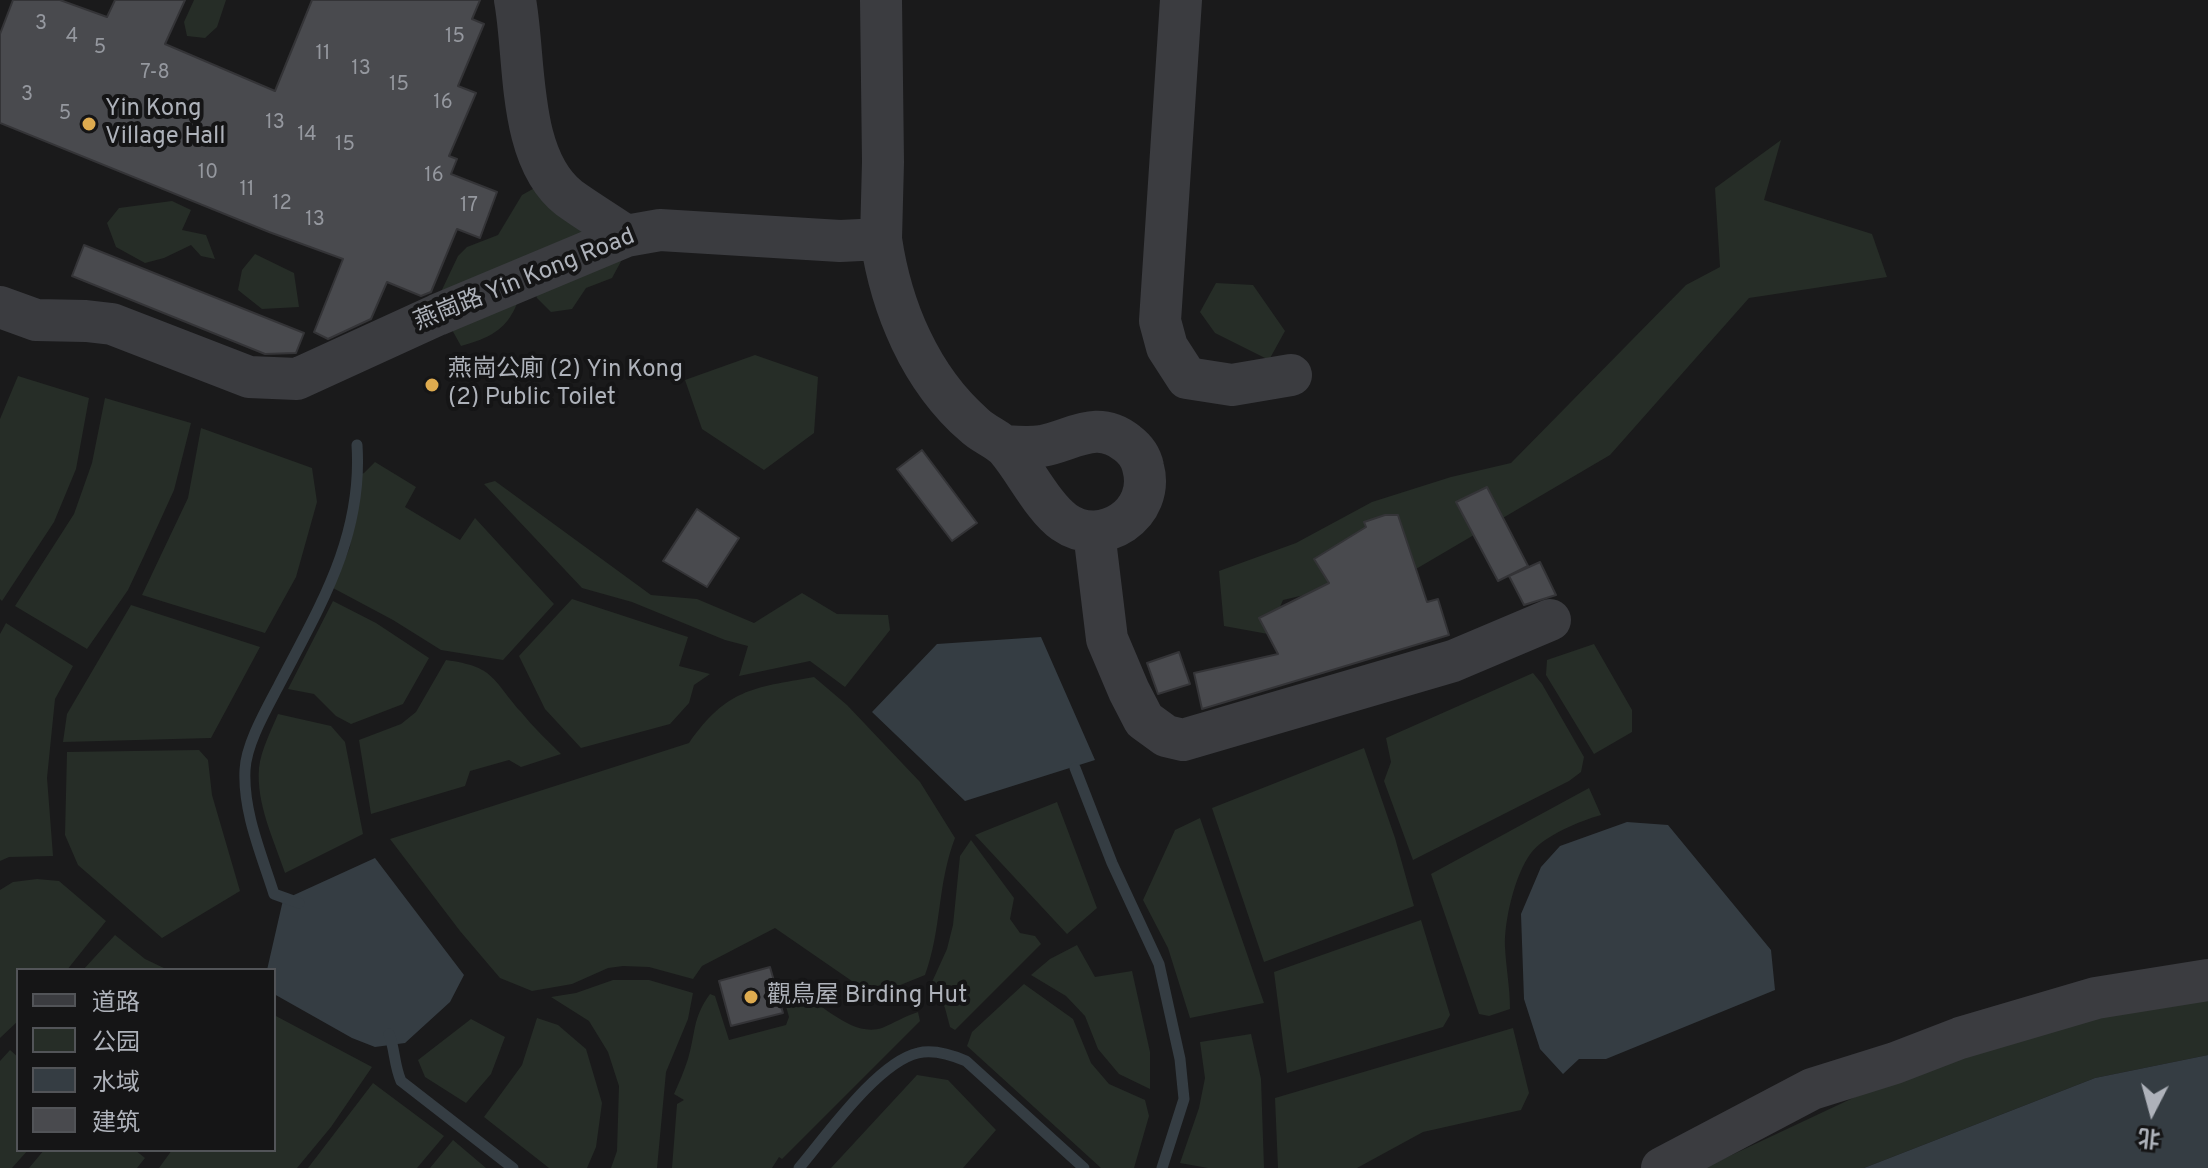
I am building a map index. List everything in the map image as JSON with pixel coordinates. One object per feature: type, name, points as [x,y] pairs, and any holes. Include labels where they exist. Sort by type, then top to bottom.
[{"type":"street","points":[[515,0],[527,109],[535,149],[568,197],[626,236]]},
{"type":"street","points":[[881,0],[881,239],[892,297],[909,337],[932,375],[975,426],[1005,446],[1058,517],[1080,530],[1109,530],[1124,523],[1142,501],[1146,486],[1144,470],[1133,448],[1107,432],[1092,430],[1043,446],[1005,446]]},
{"type":"street","points":[[1181,0],[1160,321],[1167,347],[1187,378],[1232,385],[1291,375]]},
{"type":"street","name":"燕崗路 Yin Kong Road","points":[[0,307],[36,320],[112,324],[249,377],[297,379],[437,315],[626,236],[660,230],[840,241],[881,239]]},
{"type":"street","points":[[1094,532],[1107,639],[1129,691],[1144,720],[1166,736],[1183,740],[1453,661],[1550,620]]},
{"type":"street","points":[[1662,1168],[1812,1089],[1895,1063],[1960,1038],[2096,998],[2208,980]]},
{"type":"green space","points":[[194,0],[226,0],[217,27],[205,38],[187,36],[184,22]]},
{"type":"green space","points":[[1781,140],[1764,200],[1872,234],[1887,277],[1749,298],[1610,455],[1416,569],[1283,600],[1268,634],[1224,626],[1219,571],[1296,543],[1372,502],[1451,477],[1511,463],[1686,285],[1720,267],[1715,188]]},
{"type":"green space","points":[[540,185],[631,243],[612,278],[586,288],[572,309],[551,312],[537,298],[528,273],[507,322],[490,335],[461,346],[446,319],[440,294],[458,256],[467,247],[498,235],[522,195]]},
{"type":"green space","points":[[172,201],[191,210],[182,230],[206,235],[215,259],[201,256],[191,245],[145,263],[116,247],[107,223],[119,208]]},
{"type":"green space","points":[[255,254],[294,273],[299,307],[262,309],[238,290],[242,270]]},
{"type":"green space","points":[[1216,283],[1253,285],[1285,331],[1269,360],[1215,333],[1200,312]]},
{"type":"green space","points":[[755,355],[818,377],[814,433],[764,470],[702,429],[685,380]]},
{"type":"green space","points":[[18,376],[89,398],[76,469],[54,522],[2,601],[0,419]]},
{"type":"green space","points":[[105,398],[191,423],[174,490],[144,556],[128,590],[87,649],[15,606],[74,514],[92,463]]},
{"type":"green space","points":[[201,428],[312,468],[317,502],[296,577],[265,633],[142,595],[188,498]]},
{"type":"green space","points":[[375,462],[416,487],[405,507],[460,540],[475,518],[554,604],[503,660],[441,650],[333,588],[350,547],[355,477]]},
{"type":"green space","points":[[495,481],[651,595],[697,599],[754,623],[802,593],[837,614],[888,615],[890,630],[845,687],[810,661],[739,676],[748,646],[725,640],[632,602],[582,588],[484,484]]},
{"type":"green space","points":[[572,599],[688,637],[679,666],[710,674],[694,685],[689,703],[670,724],[581,748],[545,709],[519,656]]},
{"type":"green space","points":[[333,601],[376,623],[429,658],[403,704],[351,724],[336,716],[314,694],[288,689]]},
{"type":"green space","points":[[131,605],[260,647],[211,738],[63,742],[67,714]]},
{"type":"green space","points":[[6,623],[73,666],[55,699],[47,778],[53,856],[9,857],[0,861],[0,634]]},
{"type":"green space","points":[[1594,644],[1632,710],[1632,732],[1594,754],[1546,675],[1547,660]]},
{"type":"green space","points":[[446,660],[474,666],[491,676],[561,754],[521,767],[509,760],[470,771],[465,786],[371,814],[359,740],[401,724],[416,712]]},
{"type":"green space","points":[[1533,673],[1584,757],[1581,772],[1569,781],[1413,860],[1384,781],[1391,762],[1386,738]]},
{"type":"green space","points":[[814,677],[847,705],[920,782],[955,838],[925,975],[888,990],[862,988],[775,928],[702,966],[693,979],[649,967],[623,966],[608,968],[572,984],[532,991],[500,978],[390,839],[689,743],[716,711],[742,694]]},
{"type":"green space","points":[[278,714],[331,726],[345,742],[363,834],[285,873],[267,822],[259,781],[262,754]]},
{"type":"green space","points":[[1364,748],[1395,838],[1414,906],[1264,962],[1212,808]]},
{"type":"green space","points":[[199,750],[208,760],[212,795],[240,891],[162,938],[78,865],[65,835],[67,752]]},
{"type":"green space","points":[[1589,788],[1601,815],[1563,830],[1537,846],[1525,862],[1515,885],[1505,936],[1510,1009],[1489,1016],[1479,1014],[1431,874]]},
{"type":"green space","points":[[1057,802],[1097,908],[1067,934],[975,835]]},
{"type":"green space","points":[[1200,818],[1264,1003],[1190,1018],[1168,948],[1143,900],[1175,830]]},
{"type":"green space","points":[[971,840],[1014,898],[1010,919],[1020,933],[1035,936],[1041,944],[955,1030],[950,1027],[945,1008],[932,982],[947,949],[953,925],[960,856]]},
{"type":"green space","points":[[37,879],[59,881],[106,921],[69,968],[16,968],[16,1023],[0,1038],[0,890],[13,882]]},
{"type":"green space","points":[[1421,920],[1450,1015],[1443,1027],[1287,1073],[1274,972]]},
{"type":"green space","points":[[115,935],[145,959],[164,968],[85,968]]},
{"type":"green space","points":[[1077,945],[1095,977],[1132,971],[1150,1052],[1150,1089],[1119,1074],[1098,1049],[1085,1016],[1066,996],[1031,975],[1050,959]]},
{"type":"green space","points":[[613,980],[649,980],[693,993],[688,1019],[666,1072],[657,1168],[611,1168],[617,1151],[619,1086],[608,1052],[589,1021],[551,997],[576,993]]},
{"type":"green space","points":[[1024,984],[1073,1019],[1091,1063],[1109,1084],[1145,1100],[1149,1116],[1134,1168],[1101,1168],[967,1046],[972,1032]]},
{"type":"green space","points":[[795,991],[859,1028],[882,1028],[918,1012],[920,1021],[782,1159],[779,1157],[772,1168],[672,1168],[677,1104],[684,1100],[674,1094],[688,1059],[697,1018],[710,994],[715,996],[729,1040],[786,1025],[789,1017],[782,992]]},
{"type":"green space","points":[[2208,991],[2208,1055],[2095,1078],[1864,1168],[1704,1168],[1887,1082],[2087,1010]]},
{"type":"green space","points":[[276,1016],[372,1067],[331,1127],[297,1168],[159,1168],[171,1152],[276,1152]]},
{"type":"green space","points":[[537,1018],[558,1025],[586,1049],[602,1103],[596,1147],[587,1168],[549,1168],[484,1117],[522,1065]]},
{"type":"green space","points":[[471,1019],[505,1037],[491,1074],[466,1103],[425,1077],[418,1060]]},
{"type":"green space","points":[[1513,1028],[1529,1093],[1521,1110],[1423,1132],[1357,1168],[1278,1168],[1275,1098]]},
{"type":"green space","points":[[1251,1034],[1261,1079],[1264,1168],[1208,1168],[1180,1163],[1199,1108],[1205,1078],[1200,1042]]},
{"type":"green space","points":[[10,1050],[16,1055],[16,1152],[26,1152],[12,1168],[0,1168],[0,1061]]},
{"type":"green space","points":[[917,1075],[948,1080],[996,1130],[963,1168],[831,1168]]},
{"type":"green space","points":[[373,1083],[444,1136],[417,1168],[308,1168]]},
{"type":"green space","points":[[453,1140],[486,1168],[430,1168]]},
{"type":"green space","points":[[42,1152],[138,1152],[145,1158],[137,1168],[29,1168]]},
{"type":"water","points":[[1041,637],[1095,760],[965,801],[872,712],[937,644]]},
{"type":"water","points":[[1627,822],[1668,825],[1771,950],[1775,990],[1606,1059],[1579,1059],[1563,1074],[1540,1049],[1524,999],[1521,914],[1541,867],[1560,846]]},
{"type":"water","points":[[375,858],[464,975],[450,1002],[405,1043],[375,1047],[352,1038],[276,995],[276,968],[267,968],[283,900]]},
{"type":"water","points":[[2208,1055],[2208,1168],[1864,1168],[2095,1078]]},
{"type":"building","points":[[13,0],[60,0],[107,17],[115,0],[185,0],[165,44],[275,91],[312,0],[480,0],[472,19],[484,24],[458,86],[476,93],[449,156],[457,159],[451,174],[497,192],[480,238],[457,229],[431,292],[421,296],[387,282],[371,319],[328,339],[314,332],[343,259],[0,123],[0,34]]},
{"type":"building","points":[[84,245],[304,333],[296,353],[265,354],[72,276]]},
{"type":"building","points":[[922,450],[977,523],[952,541],[897,469]]},
{"type":"building","points":[[1487,487],[1528,566],[1498,581],[1456,502]]},
{"type":"building","points":[[697,509],[739,538],[707,587],[663,561]]},
{"type":"building","points":[[1385,515],[1398,515],[1427,602],[1438,599],[1449,635],[1202,709],[1194,673],[1278,654],[1259,618],[1329,583],[1314,559],[1366,527],[1364,522]]},
{"type":"building","points":[[1540,562],[1556,595],[1524,605],[1509,576]]},
{"type":"building","points":[[1179,652],[1190,684],[1158,694],[1147,663]]},
{"type":"building","name":"觀鳥屋 Birding Hut","points":[[770,967],[783,1013],[731,1026],[719,981]]},
{"type":"waterway","points":[[299,903],[274,894],[250,817],[245,786],[246,760],[258,726],[336,570],[353,510],[357,445]]},
{"type":"waterway","points":[[1075,768],[1112,863],[1159,964],[1180,1059],[1184,1099],[1162,1168]]},
{"type":"waterway","points":[[389,1034],[401,1081],[513,1168]]},
{"type":"waterway","points":[[799,1168],[854,1102],[886,1070],[903,1059],[930,1052],[966,1061],[1084,1168]]},
{"type":"place","name":"Yin Kong Village Hall","points":[[89,124]]},
{"type":"place","name":"燕崗公廁 (2) Yin Kong (2) Public Toilet","points":[[432,385]]},
{"type":"place","name":"觀鳥屋 Birding Hut","points":[[751,997]]}]
